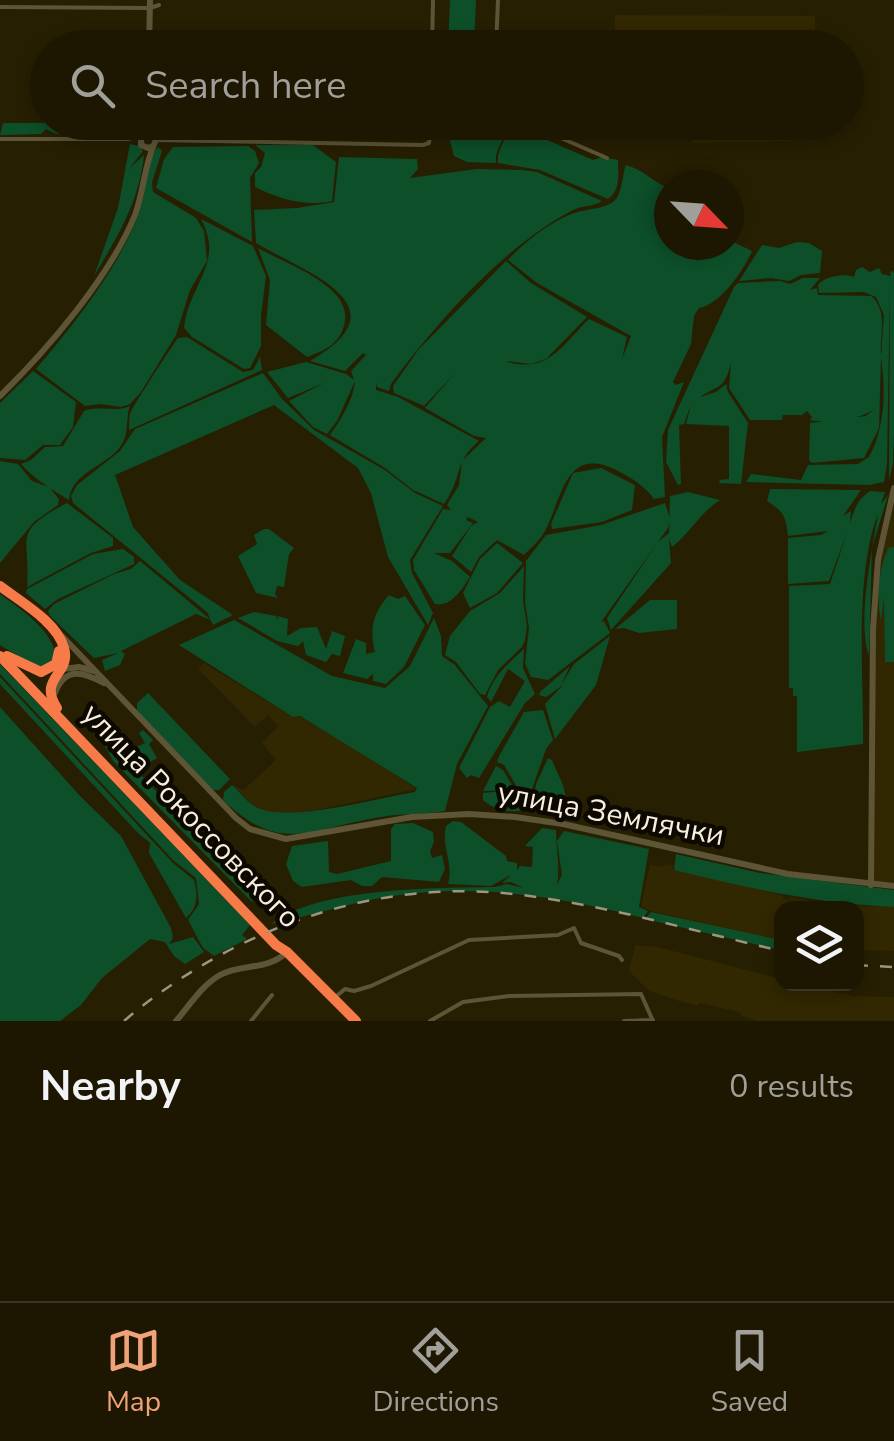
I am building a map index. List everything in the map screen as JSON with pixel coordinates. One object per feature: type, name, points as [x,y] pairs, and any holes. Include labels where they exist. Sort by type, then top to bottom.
[{"type":"highway","name":"улица Землячки","points":[[0,586],[54,629]]},
{"type":"highway","points":[[0,654],[41,672],[56,664],[59,651],[38,616]]},
{"type":"highway","points":[[54,629],[64,647],[50,693],[57,708]]},
{"type":"highway","name":"улица Рокоссовского","points":[[0,654],[276,946],[287,952]]},
{"type":"highway","points":[[11,666],[34,676],[58,673]]},
{"type":"highway","name":"улица Рокоссовского","points":[[57,708],[281,941],[287,952]]},
{"type":"highway","points":[[287,952],[356,1021]]},
{"type":"main road","points":[[149,30],[150,4]]},
{"type":"main road","points":[[142,140],[146,166]]},
{"type":"main road","points":[[142,146],[154,140]]},
{"type":"main road","points":[[0,396],[48,347],[107,265],[134,218],[154,140]]},
{"type":"main road","points":[[871,884],[874,612],[878,560],[894,488]]},
{"type":"main road","name":"улица Землячки","points":[[54,629],[236,818],[269,836],[309,837],[412,817],[501,816],[563,824],[788,874],[894,886]]},
{"type":"main road","points":[[58,673],[78,667],[96,672]]},
{"type":"main road","points":[[57,708],[55,690],[67,674],[86,674],[110,686]]},
{"type":"main road","points":[[176,1021],[222,974],[274,962],[287,952]]},
{"type":"street","points":[[432,0],[432,30]]},
{"type":"street","points":[[497,30],[498,0]]},
{"type":"street","points":[[0,7],[159,5]]},
{"type":"street","points":[[0,139],[30,139]]},
{"type":"street","points":[[130,140],[142,146]]},
{"type":"street","points":[[154,140],[424,146],[429,140]]},
{"type":"street","points":[[566,140],[607,158]]},
{"type":"street","points":[[334,998],[340,991],[371,986],[470,940],[558,935],[574,928],[581,943],[622,960]]},
{"type":"street","points":[[430,1021],[440,1019],[463,1002],[509,996],[641,994],[653,1021],[624,1021]]},
{"type":"street","points":[[250,1021],[272,995]]},
{"type":"shaded area","points":[[615,15],[815,16],[815,30],[615,30]]},
{"type":"shaded area","points":[[691,140],[790,140],[790,141]]},
{"type":"shaded area","points":[[894,488],[894,886],[871,885],[873,629],[878,560]]},
{"type":"shaded area","points":[[204,663],[293,717],[300,717],[339,739],[417,789],[297,814],[272,813],[254,806],[232,785],[243,790],[276,760],[262,743],[278,726],[268,715],[255,727],[198,669]]},
{"type":"shaded area","points":[[650,864],[673,865],[673,869],[783,895],[783,899],[812,901],[774,901],[774,938],[641,906]]},
{"type":"shaded area","points":[[864,906],[894,907],[894,951],[864,950]]},
{"type":"shaded area","points":[[635,945],[658,947],[774,977],[774,991],[894,997],[894,1021],[757,1021],[739,1012],[699,1003],[698,1006],[649,991],[629,971]]},
{"type":"green space","points":[[450,0],[476,0],[475,30],[449,30]]},
{"type":"green space","points":[[3,123],[30,123],[30,134],[0,135]]},
{"type":"green space","points":[[450,140],[502,140],[496,163],[467,162],[454,156]]},
{"type":"green space","points":[[504,140],[547,140],[593,160],[618,160],[618,181],[608,199],[540,170],[498,163]]},
{"type":"green space","points":[[130,144],[143,151],[129,169],[144,155],[137,188],[119,233],[94,276],[118,208]]},
{"type":"green space","points":[[255,145],[313,145],[336,162],[332,201],[293,201],[255,187],[255,173],[265,153]]},
{"type":"green space","points":[[248,146],[255,151],[259,163],[250,178],[252,242],[156,188],[164,159],[173,147]]},
{"type":"green space","points":[[158,147],[162,151],[152,182],[153,192],[196,218],[204,231],[207,261],[190,290],[176,335],[141,392],[121,407],[85,406],[36,369],[80,315],[120,254],[139,213]]},
{"type":"green space","points":[[339,157],[417,159],[418,169],[410,178],[477,169],[537,172],[602,201],[573,210],[522,243],[450,311],[389,391],[376,383],[376,390],[398,397],[479,441],[465,456],[444,504],[413,490],[330,435],[346,409],[355,381],[327,434],[313,427],[289,401],[324,383],[288,398],[267,372],[306,362],[354,380],[351,371],[366,355],[363,353],[345,371],[310,361],[338,341],[350,323],[349,307],[321,279],[256,243],[254,210],[334,202]]},
{"type":"green space","points":[[626,165],[654,180],[654,260],[744,260],[744,247],[752,251],[730,286],[694,316],[691,344],[673,382],[684,382],[662,437],[665,497],[654,499],[637,482],[616,470],[586,464],[568,479],[545,531],[524,555],[497,540],[479,557],[471,572],[452,556],[471,526],[478,522],[468,517],[466,520],[473,523],[450,553],[434,553],[452,561],[470,577],[451,600],[435,604],[414,570],[413,560],[443,509],[451,510],[447,505],[459,485],[462,461],[486,438],[474,436],[425,408],[455,373],[424,406],[394,393],[393,386],[419,349],[506,261],[531,283],[587,317],[546,359],[531,364],[543,361],[553,355],[589,319],[627,337],[622,359],[631,336],[537,283],[508,260],[562,218],[602,207],[616,198]]},
{"type":"green space","points":[[201,219],[253,246],[266,276],[261,346],[250,368],[244,369],[184,328],[207,261],[209,248]]},
{"type":"green space","points":[[809,243],[822,251],[820,273],[789,281],[739,281],[762,245],[779,248]]},
{"type":"green space","points":[[258,248],[313,276],[344,307],[340,334],[321,352],[307,357],[266,325],[270,280]]},
{"type":"green space","points":[[862,267],[870,272],[879,268],[882,274],[890,276],[891,270],[894,430],[889,480],[890,282],[884,482],[746,482],[751,474],[801,480],[808,465],[858,464],[869,457],[878,434],[883,409],[881,358],[879,428],[864,458],[812,463],[810,423],[823,421],[810,420],[807,411],[802,415],[783,415],[782,420],[750,420],[729,388],[731,363],[723,382],[700,397],[726,384],[748,423],[741,484],[719,483],[729,479],[729,426],[686,424],[691,404],[684,424],[679,425],[681,484],[678,485],[666,462],[668,430],[738,283],[790,284],[803,278],[820,278],[810,290],[817,288],[818,295],[871,296],[882,316],[881,356],[884,315],[876,297],[864,292],[819,293],[818,285],[835,276],[854,277]]},
{"type":"green space","points":[[187,337],[243,372],[253,370],[260,357],[262,370],[129,430],[130,414],[144,390],[178,338]]},
{"type":"green space","points":[[33,371],[76,402],[73,427],[60,445],[43,445],[25,460],[0,458],[0,403]]},
{"type":"green space","points":[[263,373],[282,399],[314,430],[385,470],[415,493],[443,506],[410,560],[412,573],[433,613],[428,625],[388,557],[371,493],[358,468],[274,405],[115,475],[133,527],[180,580],[233,615],[213,625],[207,612],[73,503],[71,496],[77,485],[120,451],[135,429]]},
{"type":"green space","points":[[130,406],[120,447],[82,476],[69,500],[21,464],[45,447],[63,446],[84,411]]},
{"type":"green space","points":[[0,461],[18,464],[32,481],[49,487],[59,499],[58,505],[34,522],[0,563]]},
{"type":"green space","points":[[601,468],[635,485],[632,510],[602,522],[552,529],[573,473]]},
{"type":"green space","points":[[770,489],[861,490],[843,516],[851,511],[850,523],[857,505],[870,491],[885,492],[881,504],[888,495],[872,547],[878,514],[871,539],[863,596],[863,744],[797,752],[797,696],[789,688],[789,586],[830,584],[847,533],[829,581],[788,584],[788,538],[828,531],[788,536],[783,515],[767,501]]},
{"type":"green space","points":[[688,492],[720,500],[672,547],[669,539],[671,563],[611,630],[607,618],[658,542],[669,533],[670,496]]},
{"type":"green space","points":[[67,503],[113,538],[113,546],[91,553],[27,587],[26,546],[30,529]]},
{"type":"green space","points":[[665,503],[670,519],[668,528],[601,622],[610,633],[548,680],[531,677],[525,663],[529,628],[526,561],[546,535],[601,525]]},
{"type":"green space","points":[[264,529],[294,548],[289,554],[284,587],[277,586],[278,598],[256,593],[238,556],[257,544],[254,535]]},
{"type":"green space","points":[[497,543],[523,563],[497,593],[470,608],[463,593],[480,559]]},
{"type":"green space","points":[[889,547],[894,547],[894,662],[885,662],[884,597],[881,621],[879,602],[881,572]]},
{"type":"green space","points":[[123,549],[134,557],[134,564],[58,599],[45,609],[26,593],[93,554]]},
{"type":"green space","points":[[872,549],[869,656],[865,606]]},
{"type":"green space","points":[[140,561],[211,620],[196,614],[121,651],[125,654],[120,665],[105,671],[102,660],[118,653],[94,658],[48,611],[54,604],[131,569]]},
{"type":"green space","points":[[524,566],[525,640],[498,670],[485,695],[480,694],[456,662],[445,655],[450,636],[470,611],[500,593]]},
{"type":"green space","points":[[0,594],[43,630],[56,659],[39,669],[0,645]]},
{"type":"green space","points":[[389,595],[398,599],[405,596],[425,625],[404,667],[386,684],[373,681],[373,674],[367,679],[343,673],[356,639],[366,643],[366,654],[375,652],[374,622]]},
{"type":"green space","points":[[650,600],[677,600],[677,629],[639,633],[615,629]]},
{"type":"green space","points":[[254,612],[288,619],[287,636],[301,628],[317,627],[326,649],[332,631],[345,636],[340,656],[332,654],[326,662],[306,655],[303,641],[298,646],[277,641],[238,618]]},
{"type":"green space","points":[[434,618],[441,636],[442,656],[455,665],[488,706],[457,764],[445,811],[384,816],[295,834],[261,827],[223,800],[224,792],[232,785],[256,807],[289,813],[356,804],[415,792],[417,788],[300,716],[293,717],[179,645],[234,620],[332,676],[385,688],[410,666]]},
{"type":"green space","points":[[610,636],[596,685],[555,739],[545,704],[563,685],[546,697],[540,692],[570,666],[561,685],[574,664]]},
{"type":"green space","points":[[524,649],[523,668],[535,694],[525,703],[479,778],[467,778],[459,768],[490,707],[499,701],[510,707],[525,681],[508,669],[491,702],[487,697],[493,683]]},
{"type":"green space","points":[[0,664],[250,925],[242,935],[247,939],[214,956],[203,948],[188,920],[199,904],[196,878],[174,861],[0,674]]},
{"type":"green space","points":[[0,677],[173,863],[194,880],[196,900],[186,918],[149,853],[150,843],[0,684]]},
{"type":"green space","points":[[148,693],[230,779],[219,790],[213,790],[137,711],[137,703]]},
{"type":"green space","points":[[0,707],[121,836],[171,928],[173,938],[169,944],[193,937],[204,952],[185,964],[165,942],[150,939],[102,978],[81,1005],[60,1021],[0,1021]]},
{"type":"green space","points":[[543,710],[553,740],[532,789],[518,789],[504,765],[497,762],[524,712]]},
{"type":"green space","points":[[89,715],[112,741],[126,748],[145,743],[139,733],[143,730],[153,740],[149,744],[157,758],[136,770],[257,896],[252,902],[113,761]]},
{"type":"green space","points":[[548,758],[565,795],[557,815],[540,812],[533,802]]},
{"type":"green space","points":[[496,766],[503,770],[515,790],[532,791],[528,809],[504,810],[483,800],[483,793],[512,790],[483,791]]},
{"type":"green space","points":[[453,821],[461,822],[506,856],[507,861],[517,863],[517,870],[520,866],[532,867],[533,847],[525,846],[542,828],[556,830],[556,886],[562,875],[557,841],[564,831],[649,849],[639,907],[648,911],[643,918],[522,895],[430,892],[366,901],[271,924],[292,912],[347,896],[411,889],[495,887],[507,884],[524,888],[511,882],[502,883],[511,875],[491,886],[448,884],[445,834],[446,826]]},
{"type":"green space","points":[[413,823],[433,832],[432,858],[442,855],[445,869],[439,882],[382,877],[372,886],[351,880],[302,887],[293,881],[286,864],[292,846],[328,841],[329,872],[337,874],[391,861],[391,829],[395,824]]},
{"type":"green space","points":[[676,854],[760,873],[894,890],[894,907],[864,905],[864,901],[811,899],[674,870]]},
{"type":"green space","points":[[651,912],[774,938],[774,948],[645,919]]},
{"type":"railway","points":[[124,1021],[165,989],[256,937],[356,903],[408,894],[460,891],[547,898],[774,949]]},
{"type":"railway","points":[[864,965],[894,967]]}]
